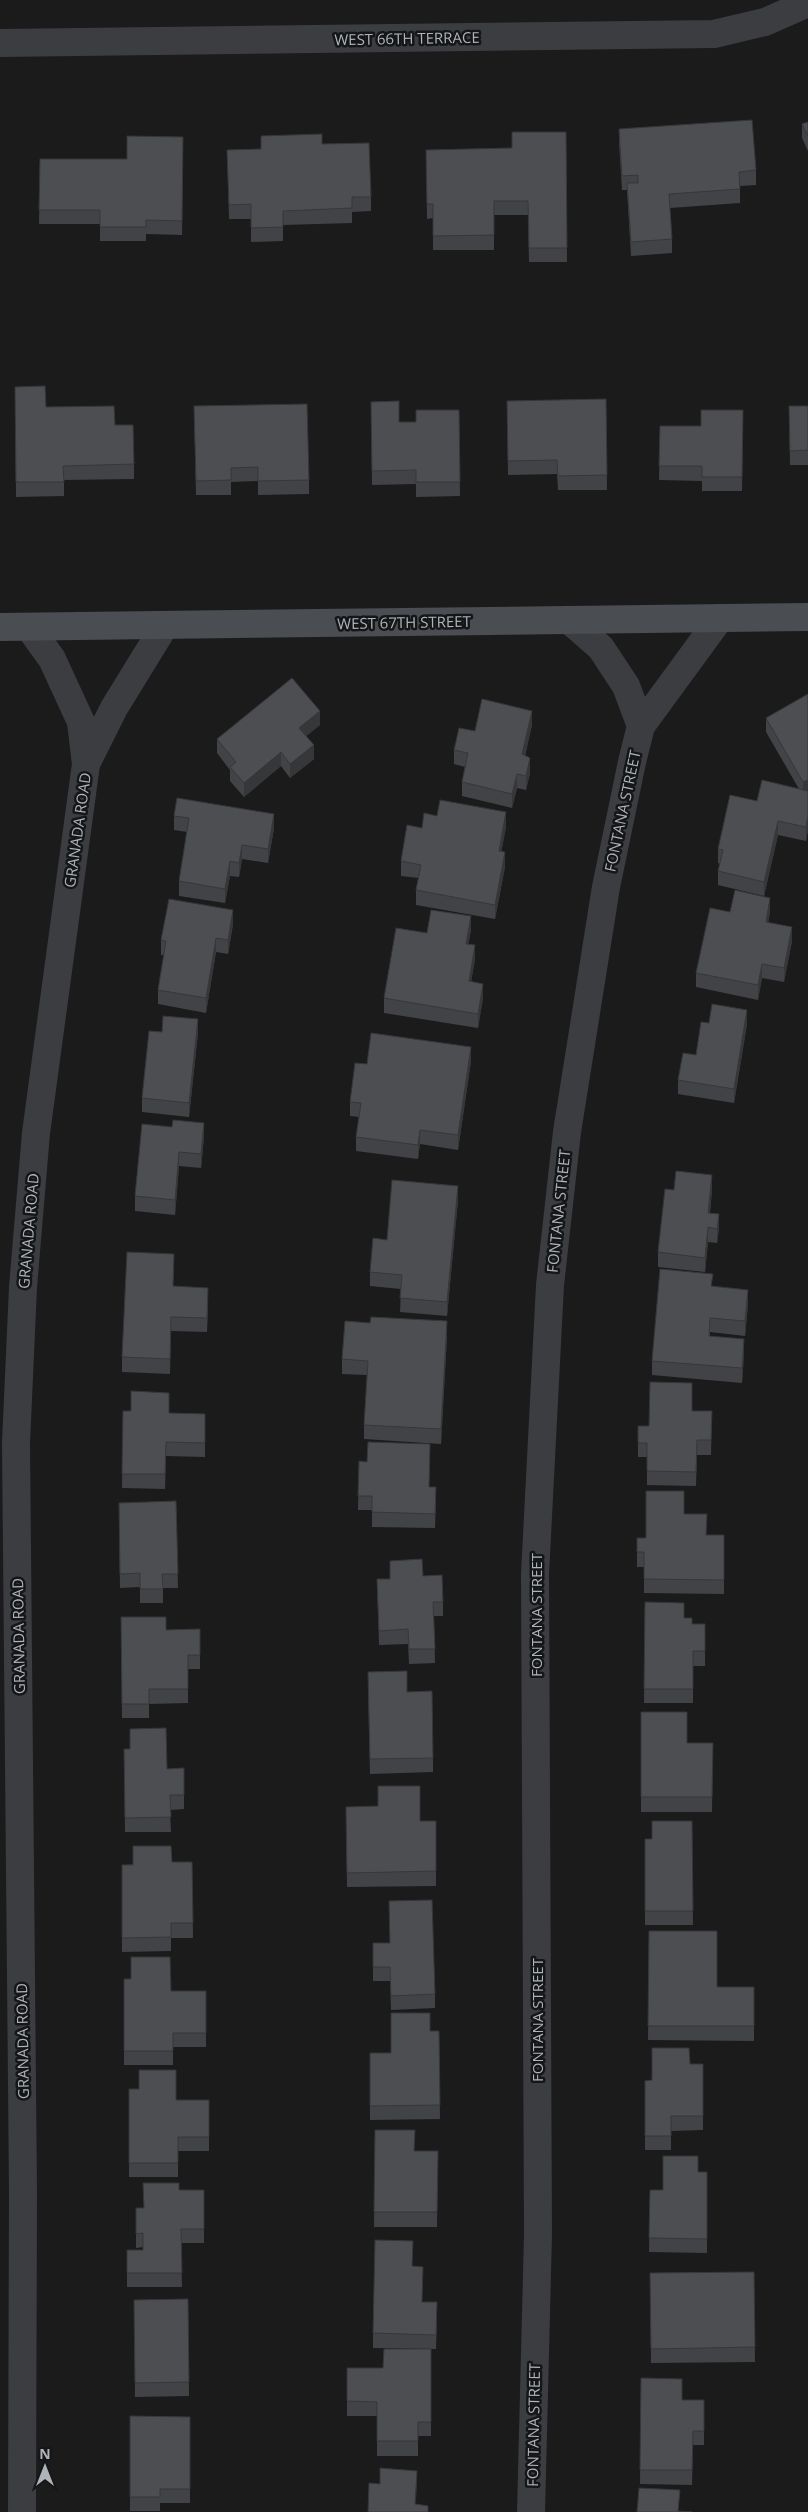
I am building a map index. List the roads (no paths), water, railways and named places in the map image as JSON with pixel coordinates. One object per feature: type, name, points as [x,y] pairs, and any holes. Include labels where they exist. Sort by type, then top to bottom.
[{"type":"street","name":"WEST 66TH TERRACE","points":[[0,43],[714,34],[765,22],[808,3]]},
{"type":"street","name":"WEST 67TH STREET","points":[[0,627],[808,617]]},
{"type":"street","name":"FONTANA STREET","points":[[531,2512],[538,2234],[536,1574],[550,1285],[566,1132],[604,897],[641,726],[720,618]]},
{"type":"street","points":[[569,620],[601,648],[626,686],[641,726]]},
{"type":"street","name":"GRANADA ROAD","points":[[86,764],[114,708],[166,625]]},
{"type":"street","name":"GRANADA ROAD","points":[[22,2512],[24,2192],[16,1443],[23,1287],[36,1133],[86,764],[81,722],[52,659],[30,627]]}]
